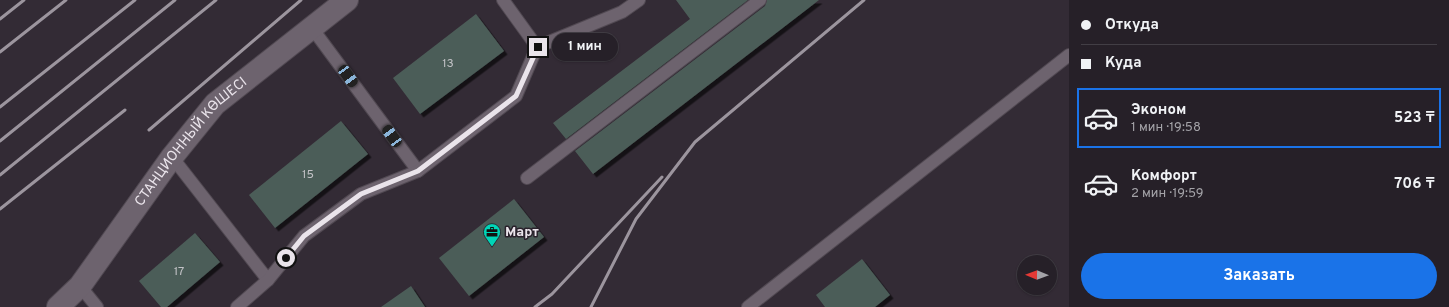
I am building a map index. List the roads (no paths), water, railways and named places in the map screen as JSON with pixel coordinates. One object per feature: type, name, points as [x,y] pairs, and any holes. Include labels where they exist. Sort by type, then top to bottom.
[{"type":"street","name":"СТАНЦИОННЫЙ КӨШЕСІ","points":[[58,307],[80,286],[172,157],[215,104],[347,0]]},
{"type":"lane","points":[[503,0],[538,47]]},
{"type":"lane","points":[[237,307],[268,280],[304,236],[361,194],[418,171],[516,96],[538,47],[622,12],[639,0]]},
{"type":"lane","points":[[527,178],[760,0]]},
{"type":"lane","points":[[312,28],[418,171]]},
{"type":"lane","points":[[748,307],[1069,55]]},
{"type":"lane","points":[[172,157],[268,280]]},
{"type":"lane","points":[[80,286],[97,307]]},
{"type":"railway","points":[[0,19],[24,0]]},
{"type":"railway","points":[[0,52],[66,0]]},
{"type":"railway","points":[[0,107],[135,0]]},
{"type":"railway","points":[[0,141],[175,0]]},
{"type":"railway","points":[[0,175],[216,0]]},
{"type":"railway","points":[[149,130],[301,0]]},
{"type":"railway","points":[[591,307],[636,219],[695,142],[864,0]]},
{"type":"railway","points":[[0,209],[125,110]]},
{"type":"railway","points":[[535,307],[552,294],[662,177]]},
{"type":"place","name":"Март","points":[[492,247]]}]
